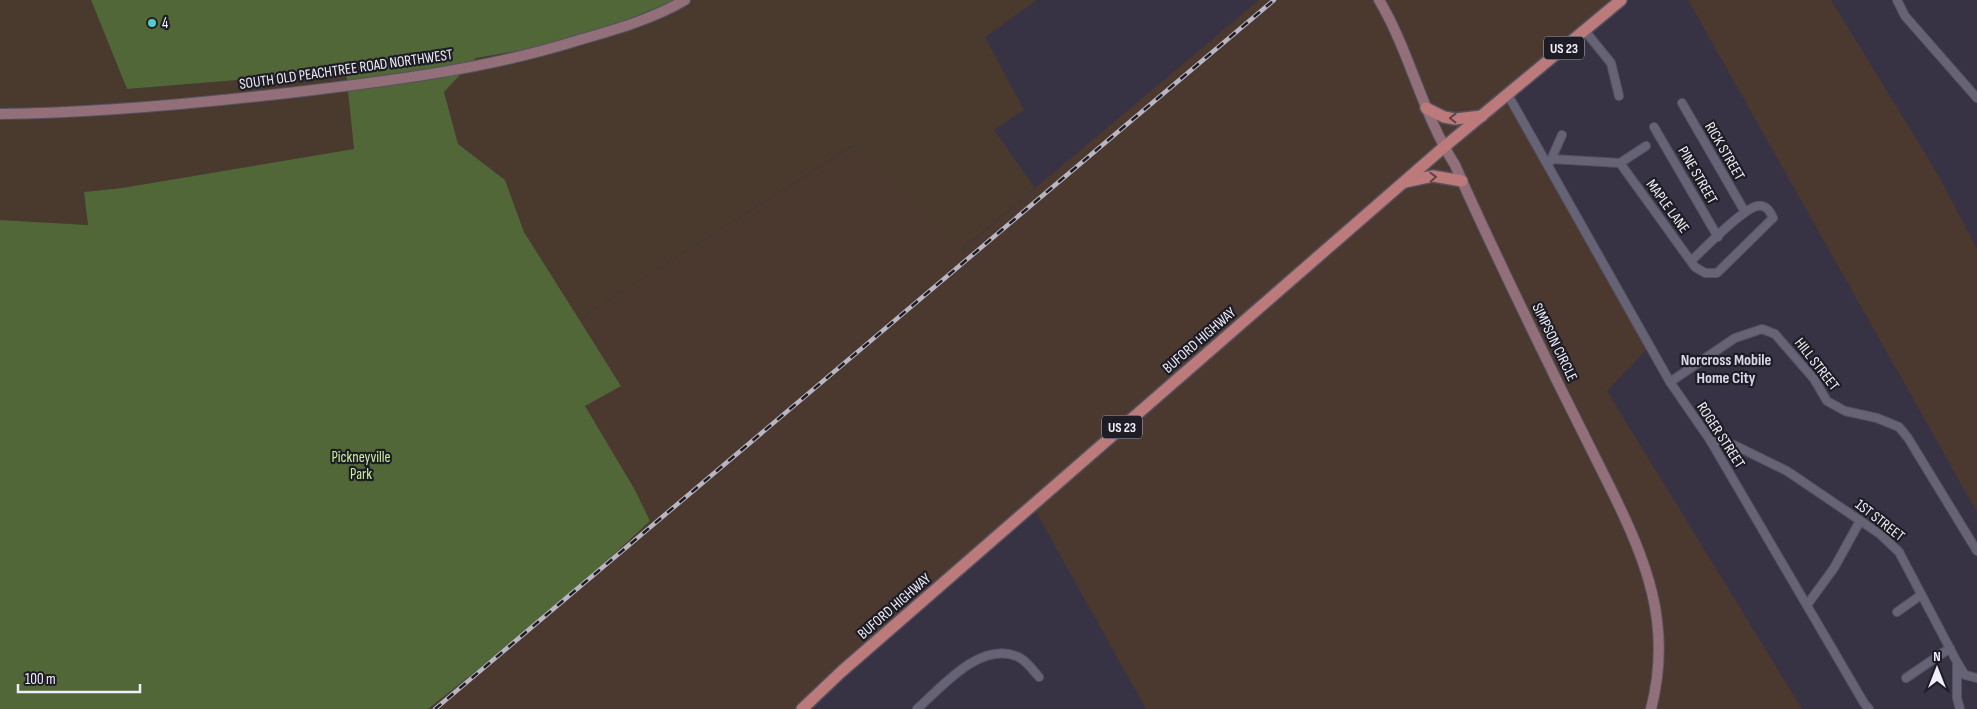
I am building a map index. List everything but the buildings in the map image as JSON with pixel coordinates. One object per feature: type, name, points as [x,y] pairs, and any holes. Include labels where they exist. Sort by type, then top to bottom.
[{"type":"main road","name":"BUFORD HIGHWAY","points":[[802,709],[848,666],[1403,182],[1621,0]]},
{"type":"main road","points":[[1426,108],[1444,117],[1455,119],[1482,116]]},
{"type":"main road","points":[[1403,182],[1433,176],[1462,181]]},
{"type":"street","name":"SOUTH OLD PEACHTREE ROAD NORTHWEST","points":[[0,114],[98,111],[241,99],[392,81],[441,73],[551,49],[616,29],[666,10],[684,0]]},
{"type":"street","name":"SIMPSON CIRCLE","points":[[1378,0],[1399,36],[1426,108],[1444,147],[1456,164],[1462,181],[1644,561],[1651,583],[1659,632],[1658,667],[1651,709]]},
{"type":"street","points":[[1897,0],[1905,16],[1977,98]]},
{"type":"street","points":[[1585,31],[1612,63],[1619,96]]},
{"type":"street","name":"ROGER STREET","points":[[1508,95],[1550,162],[1670,382],[1710,440],[1864,703],[1870,709]]},
{"type":"street","name":"RICK STREET","points":[[1682,103],[1745,212]]},
{"type":"street","name":"PINE STREET","points":[[1654,127],[1718,237]]},
{"type":"street","points":[[1562,135],[1550,162],[1620,163],[1646,146]]},
{"type":"street","name":"MAPLE LANE","points":[[1620,163],[1691,261]]},
{"type":"street","points":[[1757,206],[1766,207],[1770,210],[1773,218],[1717,273],[1705,273],[1695,267],[1691,261],[1745,212],[1757,206]]},
{"type":"street","name":"HILL STREET","points":[[1670,382],[1735,338],[1762,329],[1775,334],[1814,379],[1827,401],[1845,411],[1877,418],[1899,427],[1908,438],[1977,552]]},
{"type":"street","name":"1ST STREET","points":[[1710,440],[1734,445],[1787,472],[1880,534],[1899,552],[1965,675],[1977,678]]},
{"type":"street","points":[[1807,605],[1834,568],[1860,521]]},
{"type":"street","points":[[1897,612],[1922,595]]},
{"type":"street","points":[[1906,678],[1950,648]]},
{"type":"street","points":[[917,709],[971,662],[996,653],[1016,656],[1039,677]]},
{"type":"street","points":[[1957,662],[1957,698],[1960,709]]},
{"type":"shaded area","points":[[0,0],[91,0],[127,89],[347,71],[354,149],[122,188],[84,192],[88,225],[0,220]]},
{"type":"shaded area","points":[[676,0],[1037,0],[985,37],[1024,110],[994,130],[1035,188],[961,250],[852,146],[591,311],[580,322],[524,232],[505,180],[458,144],[444,92],[476,58],[535,48],[614,25]]},
{"type":"shaded area","points":[[1259,0],[1622,0],[1507,90],[1651,345],[1607,391],[1802,709],[1146,709],[1034,508],[804,709],[428,709],[559,605],[650,521],[635,490],[584,406],[621,385],[580,322],[591,311],[853,146],[962,250]]},
{"type":"shaded area","points":[[1688,0],[1831,0],[1937,173],[1977,249],[1977,512]]},
{"type":"green space","name":"Pickneyville Park","points":[[91,0],[676,0],[614,25],[535,48],[476,58],[444,92],[458,144],[505,180],[524,232],[621,386],[585,406],[635,490],[650,521],[559,605],[428,709],[0,709],[0,220],[88,225],[84,192],[122,188],[354,149],[346,71],[127,89]]},
{"type":"railway","points":[[435,709],[1274,0]]},
{"type":"place","name":"4","points":[[152,23]]},
{"type":"district","name":"Norcross Mobile Home City","points":[[1726,368]]}]
